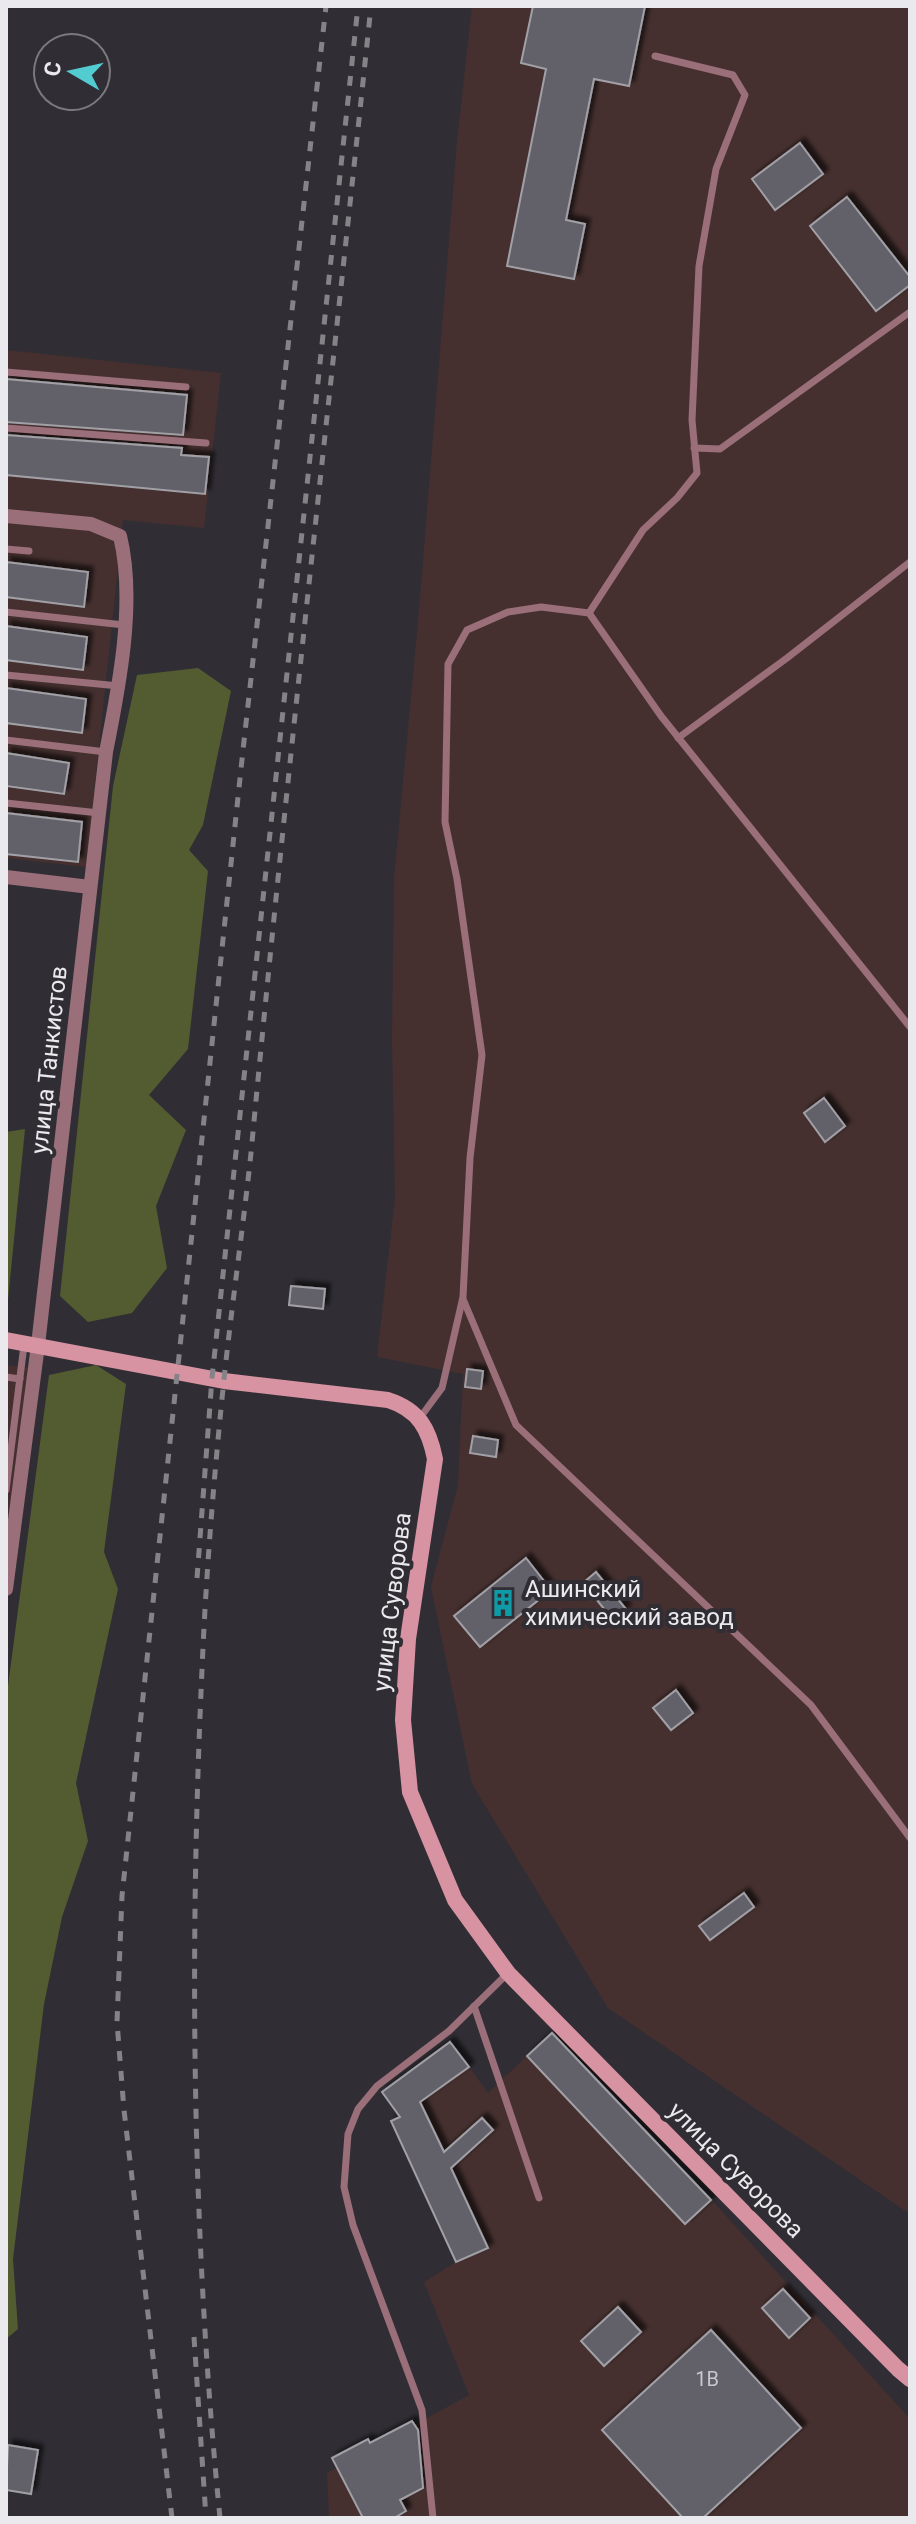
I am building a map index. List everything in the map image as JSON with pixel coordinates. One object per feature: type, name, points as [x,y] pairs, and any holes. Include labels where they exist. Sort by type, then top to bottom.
[{"type":"street","name":"улица Танкистов","points":[[6,516],[91,524],[120,536],[126,560],[119,686],[106,752],[31,1344],[6,1589]]},
{"type":"street","points":[[6,877],[90,887]]},
{"type":"street","points":[[6,1340],[224,1381],[388,1400],[406,1406],[419,1419]]},
{"type":"street","name":"улица Суворова","points":[[419,1419],[431,1440],[435,1459],[408,1639],[403,1720],[410,1792],[455,1900],[508,1973],[910,2379]]},
{"type":"lane","points":[[589,613],[643,530],[677,498],[697,473],[692,420],[699,266],[716,169],[745,95],[733,75],[655,56]]},
{"type":"lane","points":[[694,448],[720,449],[910,312]]},
{"type":"lane","points":[[6,372],[186,387]]},
{"type":"lane","points":[[6,428],[206,443]]},
{"type":"lane","points":[[6,549],[29,551]]},
{"type":"lane","points":[[678,738],[910,562]]},
{"type":"lane","points":[[419,1419],[442,1388],[463,1297],[470,1158],[482,1055],[457,879],[445,822],[448,664],[467,630],[508,612],[541,607],[589,613],[678,738],[910,1027]]},
{"type":"lane","points":[[6,612],[124,625]]},
{"type":"lane","points":[[6,675],[119,686]]},
{"type":"lane","points":[[6,740],[106,752]]},
{"type":"lane","points":[[6,803],[99,813]]},
{"type":"lane","points":[[463,1297],[516,1425],[811,1705],[910,1838]]},
{"type":"lane","points":[[6,1490],[20,1379],[31,1344]]},
{"type":"lane","points":[[6,1377],[20,1379]]},
{"type":"lane","points":[[433,2518],[422,2410],[353,2225],[344,2187],[348,2134],[358,2109],[377,2086],[449,2031],[508,1973]]},
{"type":"lane","points":[[474,2006],[539,2198]]},
{"type":"shaded area","points":[[472,6],[910,6],[910,2214],[608,2008],[472,1784],[431,1587],[458,1485],[463,1374],[377,1357],[395,1198],[392,1038],[394,879],[457,142]]},
{"type":"shaded area","points":[[6,350],[221,373],[204,528],[123,520],[86,867],[6,858]]},
{"type":"shaded area","points":[[6,1365],[29,1368],[6,1538]]},
{"type":"shaded area","points":[[553,2031],[910,2419],[910,2518],[329,2518],[327,2473],[469,2395],[424,2282],[456,2262],[391,2121],[399,2116],[382,2092],[451,2042],[488,2093]]},
{"type":"green space","points":[[198,668],[231,691],[203,825],[189,850],[208,871],[188,1049],[149,1095],[186,1130],[156,1206],[167,1268],[132,1313],[88,1322],[60,1296],[113,786],[137,675]]},
{"type":"green space","points":[[25,1129],[6,1320],[6,1132]]},
{"type":"green space","points":[[96,1365],[126,1384],[104,1552],[118,1589],[76,1783],[88,1841],[62,1917],[44,2004],[13,2259],[18,2329],[6,2339],[6,1701],[49,1375]]},
{"type":"building","points":[[533,6],[645,6],[629,86],[594,79],[566,220],[585,224],[574,279],[507,266],[546,69],[521,63]]},
{"type":"building","points":[[800,143],[823,174],[775,210],[752,179]]},
{"type":"building","points":[[847,197],[910,277],[910,285],[876,311],[810,226]]},
{"type":"building","points":[[6,379],[187,395],[183,435],[6,422]]},
{"type":"building","points":[[6,435],[182,448],[181,455],[209,457],[205,494],[6,475]]},
{"type":"building","points":[[6,562],[88,572],[84,607],[6,597]]},
{"type":"building","points":[[6,626],[87,637],[83,670],[6,660]]},
{"type":"building","points":[[6,688],[86,699],[82,733],[6,723]]},
{"type":"building","points":[[6,753],[69,763],[64,794],[6,786]]},
{"type":"building","points":[[6,813],[82,822],[78,862],[6,854]]},
{"type":"building","points":[[824,1098],[845,1126],[825,1142],[804,1113]]},
{"type":"building","points":[[291,1286],[325,1289],[323,1309],[289,1305]]},
{"type":"building","points":[[467,1369],[483,1371],[481,1389],[465,1387]]},
{"type":"building","points":[[473,1436],[498,1440],[496,1457],[470,1453]]},
{"type":"building","name":"Ашинский химический завод","points":[[526,1558],[551,1590],[480,1647],[454,1616]]},
{"type":"building","points":[[596,1572],[626,1609],[613,1620],[583,1583]]},
{"type":"building","points":[[676,1690],[693,1713],[671,1730],[653,1708]]},
{"type":"building","points":[[744,1893],[754,1907],[710,1940],[699,1926]]},
{"type":"building","points":[[552,2033],[711,2200],[685,2224],[527,2056]]},
{"type":"building","points":[[450,2042],[469,2067],[420,2102],[444,2152],[482,2118],[493,2130],[451,2168],[488,2248],[456,2262],[391,2121],[400,2117],[382,2092]]},
{"type":"building","points":[[783,2289],[810,2318],[789,2338],[762,2308]]},
{"type":"building","points":[[618,2307],[641,2332],[604,2366],[581,2341]]},
{"type":"building","points":[[711,2330],[801,2428],[703,2518],[683,2518],[602,2430]]},
{"type":"building","points":[[412,2421],[418,2430],[423,2488],[400,2500],[406,2511],[394,2518],[363,2518],[332,2458]]},
{"type":"building","points":[[8,2445],[38,2450],[31,2494],[6,2490]]},
{"type":"railway","points":[[172,2518],[124,2110],[117,2022],[122,1896],[243,750],[326,6]]},
{"type":"railway","points":[[197,1578],[212,1378],[358,6]]},
{"type":"railway","points":[[220,2518],[204,2307],[196,2094],[195,1882],[206,1597],[224,1379],[251,1153],[371,6]]},
{"type":"railway","points":[[194,2337],[206,2518]]},
{"type":"place","name":"Ашинский химический завод","points":[[503,1603]]}]
